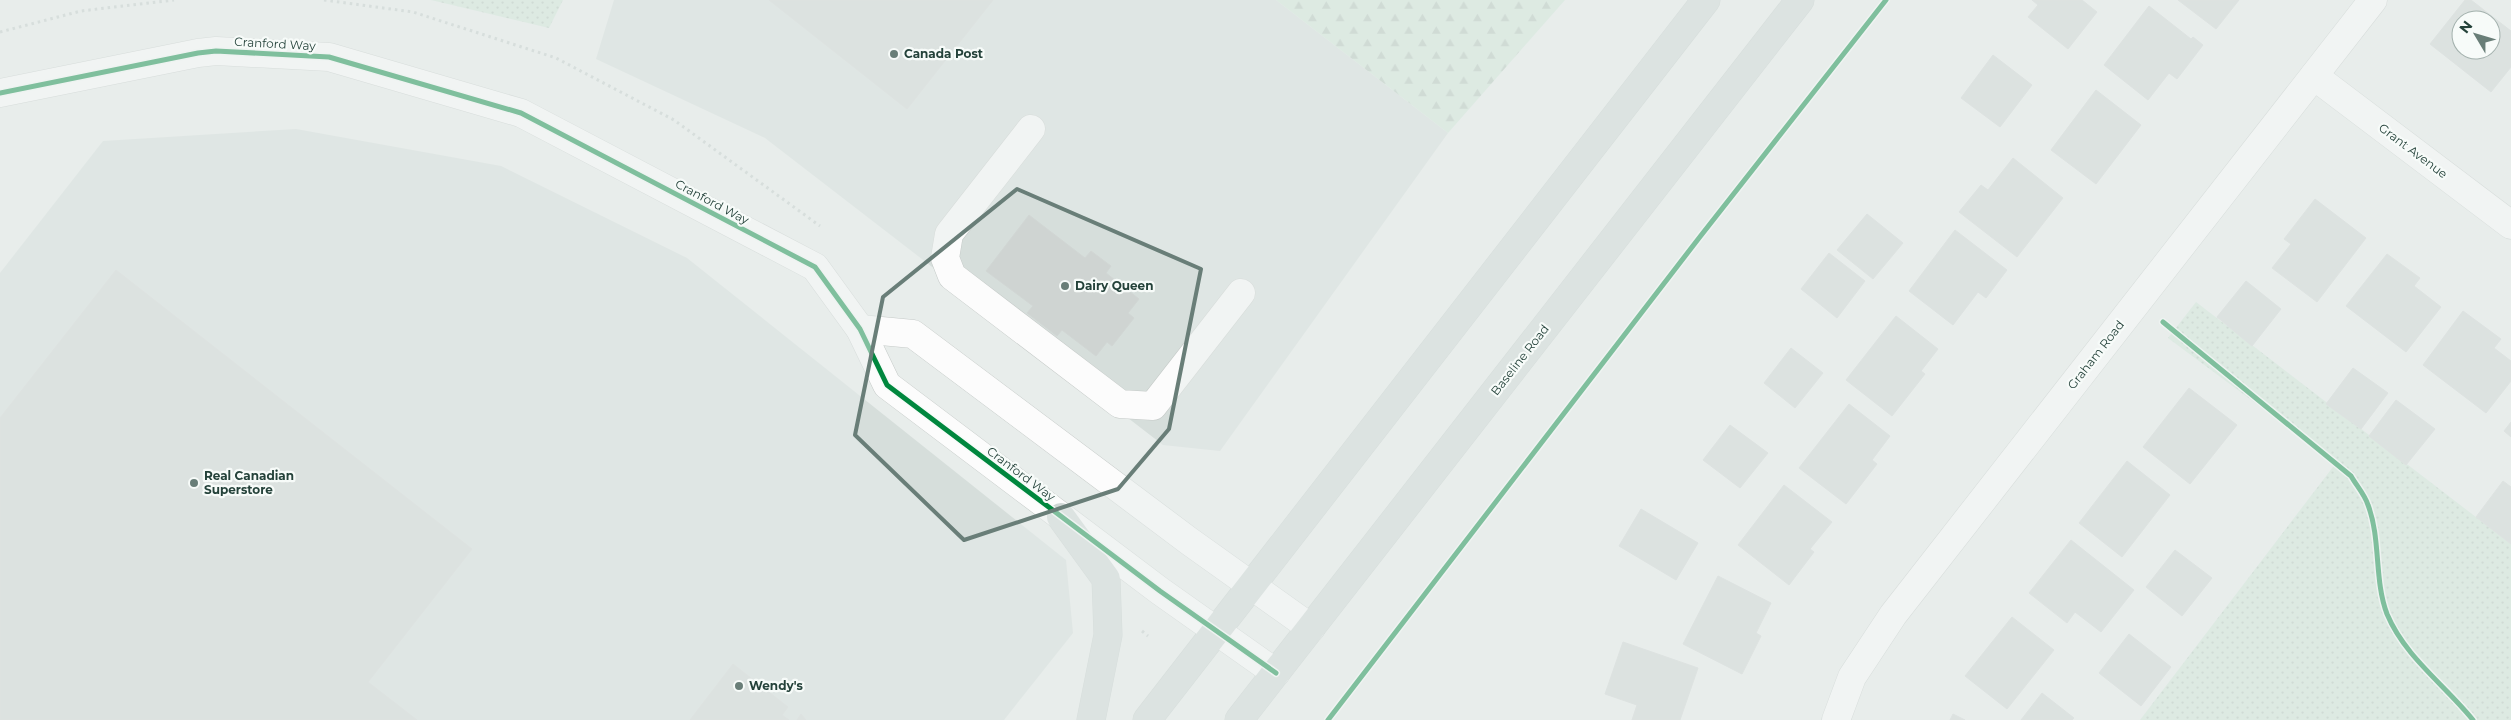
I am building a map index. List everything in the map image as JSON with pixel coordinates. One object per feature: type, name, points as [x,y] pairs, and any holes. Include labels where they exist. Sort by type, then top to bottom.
[{"type":"main road","points":[[1147,720],[1250,584],[1706,0]]},
{"type":"main road","name":"Baseline Road","points":[[1239,720],[1800,0]]},
{"type":"main road","points":[[1061,518],[1106,579],[1108,636],[1091,720]]},
{"type":"street","name":"Graham Road","points":[[1836,720],[1852,678],[1893,615],[2373,0]]},
{"type":"street","name":"Cranford Way","points":[[0,93],[198,53],[216,52],[329,57],[521,113],[815,268],[860,329],[887,385],[1061,518],[1276,673]]},
{"type":"street","name":"Grant Avenue","points":[[2314,76],[2511,225]]},
{"type":"street","points":[[1031,129],[949,234],[944,258],[952,276],[1120,404],[1136,405],[1153,406],[1241,293]]},
{"type":"street","points":[[860,329],[913,334],[1189,542],[1311,628]]},
{"type":"path","points":[[0,32],[80,11],[174,0]]},
{"type":"path","points":[[324,0],[413,12],[556,58],[674,120],[820,226]]},
{"type":"highlighted area","points":[[1017,189],[1201,269],[1169,429],[1118,489],[964,540],[855,435],[883,297]]},
{"type":"shaded area","points":[[614,0],[1276,0],[1448,133],[1220,451],[1163,445],[765,138],[596,59]]},
{"type":"shaded area","points":[[296,129],[501,166],[687,258],[1066,560],[1073,633],[1004,720],[0,720],[0,273],[103,141]]},
{"type":"green space","points":[[431,0],[563,0],[549,28]]},
{"type":"green space","points":[[1276,0],[1565,0],[1448,133]]},
{"type":"green space","points":[[2196,302],[2511,544],[2511,720],[2140,720],[2336,463],[2168,338]]},
{"type":"building","name":"Canada Post","points":[[769,0],[993,0],[907,109]]},
{"type":"building","points":[[2032,0],[2082,0],[2097,12],[2068,49],[2028,17],[2038,5]]},
{"type":"building","points":[[2178,0],[2239,0],[2216,29]]},
{"type":"building","points":[[2465,0],[2471,0],[2484,10],[2457,10]]},
{"type":"building","points":[[2149,6],[2191,39],[2193,37],[2203,45],[2177,79],[2169,73],[2148,100],[2104,65]]},
{"type":"building","points":[[2451,18],[2451,60],[2501,60],[2501,23],[2511,31],[2511,67],[2491,92],[2430,44]]},
{"type":"building","points":[[1993,55],[2032,85],[2000,127],[1961,98]]},
{"type":"building","points":[[2096,90],[2141,125],[2096,184],[2051,150]]},
{"type":"building","points":[[2013,158],[2063,198],[2017,257],[1959,212],[1981,185],[1988,190]]},
{"type":"building","points":[[2315,199],[2366,238],[2317,302],[2272,268],[2291,244],[2284,239]]},
{"type":"building","points":[[1867,214],[1903,243],[1873,279],[1837,250]]},
{"type":"building","name":"Dairy Queen","points":[[1029,215],[1085,258],[1091,251],[1111,266],[1106,273],[1139,299],[1128,313],[1134,318],[1112,346],[1107,342],[1096,356],[1062,330],[1057,336],[1027,313],[1033,306],[986,271]]},
{"type":"building","points":[[1955,230],[2007,270],[1986,298],[1978,292],[1953,325],[1909,291]]},
{"type":"building","points":[[1829,253],[1865,281],[1837,318],[1801,289]]},
{"type":"building","points":[[2387,254],[2420,278],[2414,286],[2441,307],[2406,352],[2346,306]]},
{"type":"building","name":"Real Canadian Superstore","points":[[116,270],[472,549],[368,682],[417,720],[0,720],[0,418]]},
{"type":"building","points":[[2246,281],[2281,309],[2252,346],[2217,317]]},
{"type":"building","points":[[2463,311],[2501,339],[2494,348],[2511,361],[2511,381],[2486,413],[2423,365]]},
{"type":"building","points":[[1896,316],[1938,349],[1921,371],[1925,374],[1892,416],[1846,380]]},
{"type":"building","points":[[1791,348],[1823,373],[1795,408],[1764,383]]},
{"type":"building","points":[[2353,368],[2388,393],[2361,429],[2326,404]]},
{"type":"building","points":[[2189,388],[2237,425],[2190,484],[2143,447]]},
{"type":"building","points":[[2396,400],[2435,429],[2406,465],[2369,436]]},
{"type":"building","points":[[1849,404],[1890,436],[1872,460],[1877,464],[1846,504],[1799,468]]},
{"type":"building","points":[[2511,422],[2511,437],[2504,431]]},
{"type":"building","points":[[1730,425],[1768,453],[1740,488],[1703,460]]},
{"type":"building","points":[[2127,461],[2170,495],[2122,557],[2079,523]]},
{"type":"building","points":[[2503,481],[2511,487],[2511,544],[2476,517]]},
{"type":"building","points":[[1784,485],[1832,522],[1810,549],[1814,552],[1789,585],[1738,545]]},
{"type":"building","points":[[1641,509],[1698,543],[1676,580],[1619,546]]},
{"type":"building","points":[[2071,540],[2134,590],[2101,632],[2075,612],[2067,623],[2029,593]]},
{"type":"building","points":[[2175,550],[2212,578],[2182,616],[2146,587]]},
{"type":"building","points":[[1718,576],[1771,603],[1756,633],[1761,636],[1742,674],[1683,644]]},
{"type":"building","points":[[2012,617],[2054,650],[2007,709],[1965,676]]},
{"type":"building","points":[[2129,634],[2171,667],[2141,706],[2099,673]]},
{"type":"building","points":[[1623,642],[1698,668],[1680,720],[1632,720],[1637,705],[1605,694]]},
{"type":"building","name":"Wendy's","points":[[733,664],[788,707],[782,715],[789,720],[690,720]]},
{"type":"building","points":[[2042,693],[2074,718],[2072,720],[2021,720]]},
{"type":"building","name":"Wendy's","points":[[801,714],[806,720],[797,720]]},
{"type":"building","points":[[1953,714],[1965,720],[1950,720]]},
{"type":"cycle path","points":[[1328,720],[1699,238],[1886,0]]},
{"type":"cycle path","points":[[0,93],[216,51],[329,57],[521,113],[815,267],[860,329],[887,385],[1160,591],[1276,673]]},
{"type":"cycle path","points":[[2163,322],[2351,476],[2365,498],[2372,518],[2380,587],[2387,614],[2404,644],[2473,720]]},
{"type":"place","name":"Canada Post","points":[[894,54]]},
{"type":"place","name":"Dairy Queen","points":[[1065,286]]},
{"type":"place","name":"Real Canadian Superstore","points":[[194,483]]},
{"type":"place","name":"Wendy's","points":[[739,686]]}]
